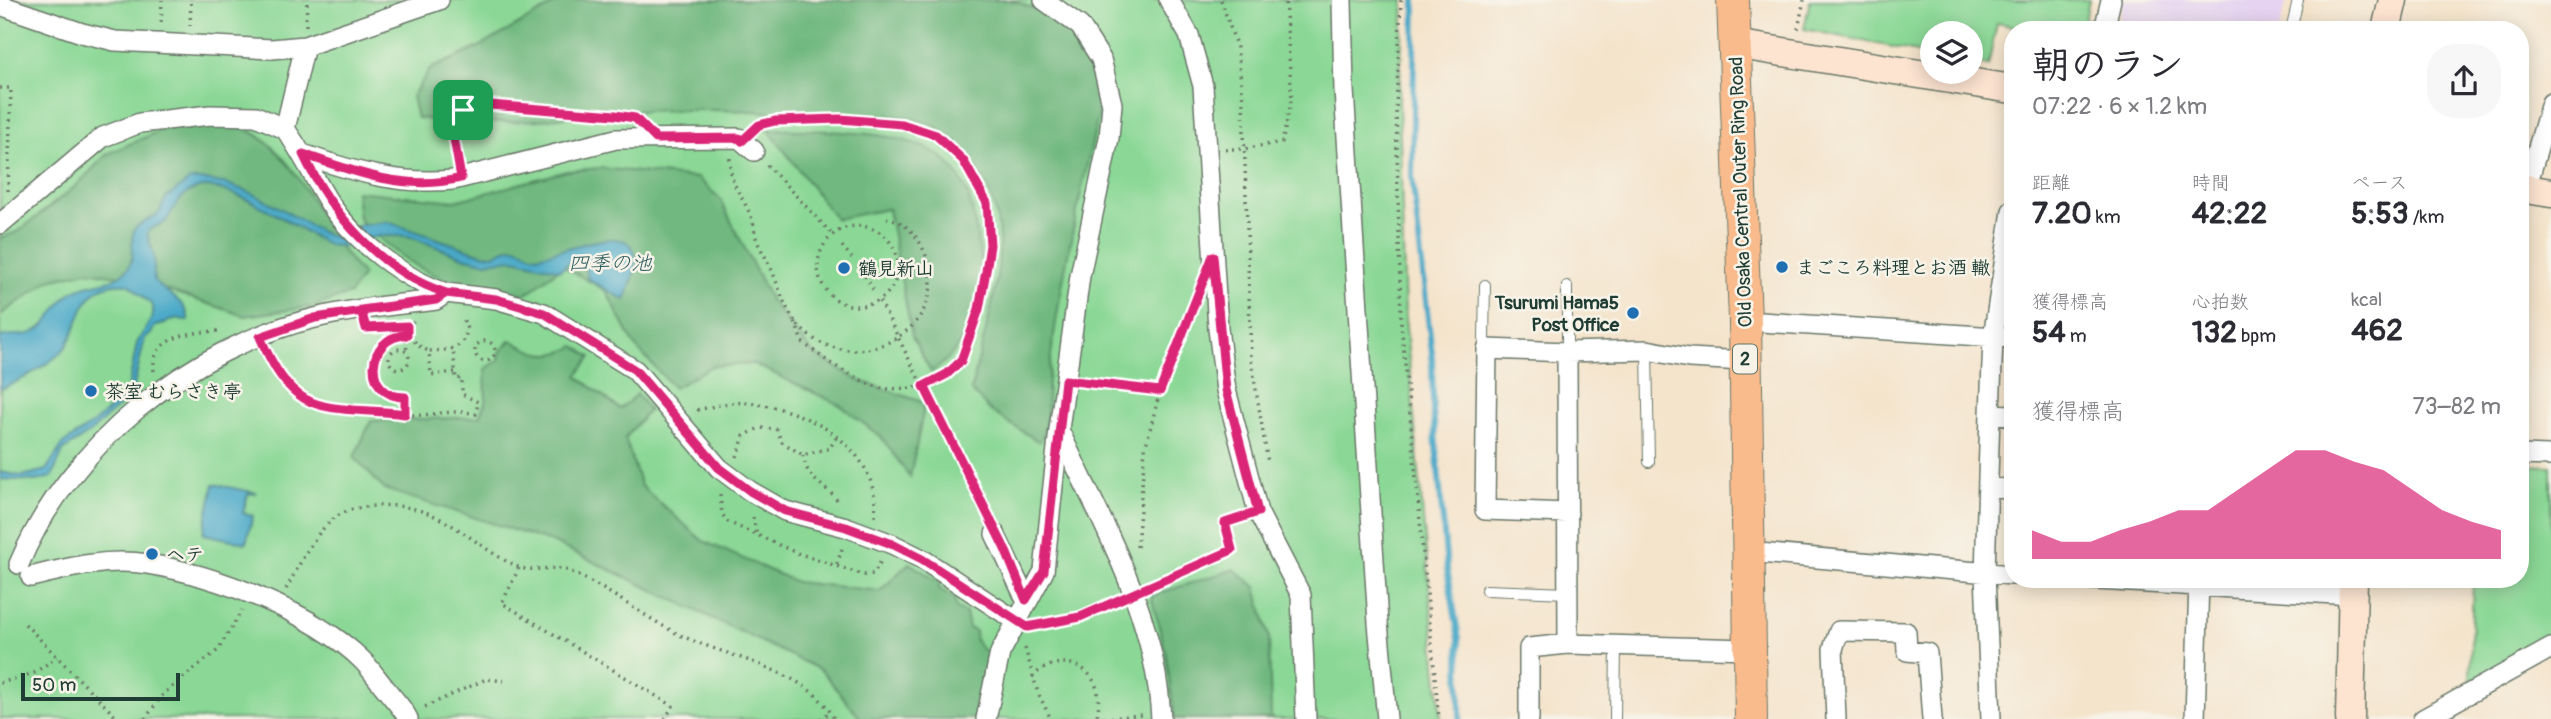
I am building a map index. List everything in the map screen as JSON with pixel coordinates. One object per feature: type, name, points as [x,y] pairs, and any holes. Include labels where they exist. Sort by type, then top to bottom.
[{"type":"main road","name":"Old Osaka Central Outer Ring Road","points":[[1733,0],[1745,321],[1751,719]]},
{"type":"street","points":[[0,5],[82,33],[115,41],[272,49],[305,46],[439,0]]},
{"type":"street","points":[[986,719],[1000,653],[1018,622],[1026,600],[1044,571],[1065,380],[1085,250],[1109,138],[1112,104],[1101,60],[1080,26],[1044,0]]},
{"type":"street","points":[[1169,0],[1189,35],[1203,86],[1213,256],[1226,390],[1258,512],[1301,595],[1306,719]]},
{"type":"street","points":[[1342,0],[1344,90],[1378,623],[1388,719]]},
{"type":"street","points":[[2106,21],[2111,0]]},
{"type":"street","points":[[2388,21],[2393,0]]},
{"type":"street","points":[[1734,44],[2004,88]]},
{"type":"street","points":[[285,129],[292,111],[299,59],[305,46]]},
{"type":"street","points":[[2532,190],[2551,103]]},
{"type":"street","points":[[0,224],[103,137],[140,123],[210,115],[256,116],[285,129],[303,154],[331,206],[373,250],[418,282],[446,293],[496,299],[544,313],[635,370],[727,474],[785,511],[846,527],[892,544],[964,585],[1018,622]]},
{"type":"street","points":[[303,154],[359,172],[399,181],[429,182],[461,178],[616,139],[742,143]]},
{"type":"street","points":[[408,717],[362,660],[321,629],[276,606],[215,582],[148,564],[76,565],[25,570],[35,528],[74,473],[127,419],[160,393],[238,346],[260,337],[315,318],[436,300],[446,293]]},
{"type":"street","points":[[1745,321],[2003,338],[1990,414],[1985,574],[1991,719]]},
{"type":"street","points":[[1568,513],[1485,510],[1487,349],[1567,352],[1647,350],[1689,358],[1745,362]]},
{"type":"street","points":[[1567,352],[1568,645]]},
{"type":"street","points":[[1990,414],[2004,415]]},
{"type":"street","points":[[1059,429],[1135,593],[1151,647],[1161,716]]},
{"type":"street","points":[[2529,455],[2551,456]]},
{"type":"street","points":[[1988,488],[2004,489]]},
{"type":"street","points":[[995,534],[1026,600]]},
{"type":"street","points":[[1748,552],[2004,575]]},
{"type":"street","points":[[2195,719],[2199,588]]},
{"type":"street","points":[[2350,719],[2353,588]]},
{"type":"street","points":[[1836,719],[1833,649],[1839,631],[1906,632],[1907,651],[1927,653],[1932,719]]},
{"type":"street","points":[[1529,719],[1529,648],[1568,645],[1750,649]]},
{"type":"street","points":[[2423,719],[2551,648]]},
{"type":"lane","points":[[2293,21],[2298,0]]},
{"type":"lane","points":[[1485,285],[1484,338],[1487,349]]},
{"type":"lane","points":[[1567,286],[1567,352]]},
{"type":"lane","points":[[1647,350],[1649,462]]},
{"type":"lane","points":[[1486,590],[1568,593]]},
{"type":"lane","points":[[1615,719],[1616,646]]},
{"type":"path","points":[[162,0],[162,12]]},
{"type":"path","points":[[190,12],[191,0]]},
{"type":"path","points":[[306,18],[307,0]]},
{"type":"path","points":[[1221,0],[1237,48],[1242,99],[1251,359],[1268,466]]},
{"type":"path","points":[[1207,148],[1242,149],[1282,142],[1292,99],[1285,0]]},
{"type":"path","points":[[1401,0],[1395,107],[1401,310],[1438,719]]},
{"type":"path","points":[[1796,39],[1804,0]]},
{"type":"path","points":[[0,88],[11,88],[9,183]]},
{"type":"path","points":[[461,178],[451,121],[458,113],[479,105],[635,118],[656,139]]},
{"type":"path","points":[[775,121],[877,121],[936,135],[963,160],[987,203],[990,245],[979,309],[961,361],[947,374],[924,386],[884,389],[851,377],[802,342],[795,321],[782,299],[772,270],[757,242],[752,217],[732,183],[742,143],[759,125],[775,121]]},
{"type":"path","points":[[742,143],[832,234]]},
{"type":"path","points":[[795,321],[820,341],[844,349],[870,348],[898,338],[920,319],[927,307],[931,279],[928,260],[917,239],[905,226],[887,218]]},
{"type":"path","points":[[855,225],[871,227],[893,245],[898,272],[891,289],[880,301],[865,306],[842,304],[827,293],[818,279],[818,253],[832,234],[855,225]]},
{"type":"path","points":[[842,246],[852,258]]},
{"type":"path","points":[[1137,548],[1145,449],[1160,391],[1213,256]]},
{"type":"path","points":[[865,276],[874,290]]},
{"type":"path","points":[[880,301],[995,534]]},
{"type":"path","points":[[419,315],[411,326],[412,337],[418,346],[429,351],[453,349],[467,334],[466,321],[457,312]]},
{"type":"path","points":[[393,326],[407,326],[407,352],[410,359],[407,367],[399,370],[392,367],[389,359],[392,352],[399,349],[407,352]]},
{"type":"path","points":[[160,393],[153,363],[160,348],[173,338],[196,332],[223,331],[238,346]]},
{"type":"path","points":[[405,414],[405,397],[383,390],[374,376],[373,365],[382,345],[391,338],[407,335]]},
{"type":"path","points":[[260,337],[280,379],[302,398],[318,405],[405,414],[446,411],[476,414],[478,402],[462,394],[462,378],[456,379],[453,349]]},
{"type":"path","points":[[485,341],[493,344],[496,352],[493,359],[485,362],[478,359],[475,351],[478,344],[485,341]]},
{"type":"path","points":[[429,351],[431,374],[455,372]]},
{"type":"path","points":[[1065,380],[1160,391]]},
{"type":"path","points":[[675,418],[724,403],[749,403],[786,410],[822,424],[858,457],[872,486],[875,510],[873,537]]},
{"type":"path","points":[[846,527],[841,506],[834,495],[810,477],[803,455],[782,442],[776,429],[759,428],[744,436],[727,474],[722,514],[728,522],[797,553],[864,575],[873,573],[892,544]]},
{"type":"path","points":[[803,455],[830,447],[837,436]]},
{"type":"path","points":[[276,606],[319,533],[336,517],[353,509],[394,505],[416,509],[438,517],[519,568],[566,569],[693,642],[794,681],[814,693],[834,719]]},
{"type":"path","points":[[1018,622],[1027,627],[1080,617],[1232,550],[1225,523],[1258,512]]},
{"type":"path","points":[[519,568],[502,603],[673,706],[666,719]]},
{"type":"path","points":[[145,719],[164,693],[218,650],[251,596]]},
{"type":"path","points":[[25,624],[118,719]]},
{"type":"path","points":[[0,683],[34,673],[57,657]]},
{"type":"path","points":[[1051,719],[1032,677],[1050,666],[1074,665],[1094,677],[1099,702],[1096,719],[1161,716]]},
{"type":"path","points":[[408,717],[486,679],[504,681]]},
{"type":"path","points":[[821,719],[831,712]]},
{"type":"shaded area","points":[[2124,0],[2287,0],[2281,21],[2119,21]]},
{"type":"green space","points":[[0,0],[1404,0],[1399,100],[1405,316],[1441,719],[0,719]]},
{"type":"green space","points":[[562,0],[1010,0],[1050,17],[1065,28],[1086,56],[1092,73],[1098,117],[1063,281],[1048,380],[1047,421],[1039,442],[992,412],[971,391],[998,267],[997,218],[990,194],[976,166],[956,141],[939,129],[924,122],[891,115],[802,116],[734,110],[594,113],[508,122],[417,118],[412,97],[430,69],[475,49]]},
{"type":"green space","points":[[1810,0],[2089,0],[2085,21],[1997,23],[1988,66],[1983,65],[1983,21],[1920,21],[1920,53],[1804,29]]},
{"type":"green space","points":[[213,120],[250,131],[269,144],[285,160],[299,178],[335,239],[363,275],[350,294],[311,307],[245,316],[130,278],[87,271],[50,280],[0,315],[0,238],[19,231],[77,185],[107,154],[168,127]]},
{"type":"green space","points":[[768,129],[885,136],[928,149],[944,159],[958,175],[972,210],[983,272],[982,286],[975,314],[961,342],[942,364],[931,372],[912,336],[888,209],[836,219]]},
{"type":"green space","points":[[600,168],[698,178],[720,199],[771,301],[813,353],[858,380],[925,403],[910,477],[882,438],[840,405],[754,364],[712,366],[674,388],[635,346],[606,291],[563,266],[526,294],[474,287],[453,282],[416,266],[398,254],[359,219],[356,191],[455,201],[567,171]]},
{"type":"green space","points":[[511,340],[542,354],[558,353],[575,346],[591,357],[577,376],[620,409],[637,394],[649,410],[625,438],[641,486],[703,541],[796,582],[880,591],[909,563],[941,583],[938,588],[954,598],[957,609],[966,613],[969,628],[975,631],[978,644],[988,653],[974,719],[861,719],[821,670],[554,543],[384,489],[354,457],[371,421],[479,417],[486,400],[485,369],[499,360],[500,352]]},
{"type":"green space","points":[[2529,465],[2551,466],[2551,636],[2470,681],[2473,588],[2529,588]]},
{"type":"green space","points":[[1234,569],[1256,587],[1269,636],[1271,719],[1175,719],[1165,649],[1151,596]]},
{"type":"water","name":"四季の池","points":[[190,180],[226,184],[243,190],[325,234],[339,238],[360,225],[388,222],[482,254],[494,255],[512,247],[536,256],[601,240],[617,239],[629,243],[635,254],[634,272],[625,300],[588,279],[584,266],[572,260],[560,270],[514,259],[484,262],[408,236],[380,236],[342,246],[329,245],[245,198],[211,187],[198,188],[182,198],[166,222],[150,229],[147,234],[154,256],[154,280],[181,303],[188,321],[177,318],[154,327],[151,334],[145,338],[132,394],[92,431],[63,451],[52,477],[36,481],[0,479],[0,472],[22,476],[46,470],[63,444],[91,425],[127,394],[137,343],[153,316],[153,306],[129,284],[102,287],[87,301],[62,351],[36,370],[0,389],[0,337],[32,333],[45,324],[63,300],[74,291],[123,273],[131,263],[132,237],[136,227],[159,213],[166,198]]},
{"type":"water","points":[[214,484],[257,493],[248,494],[243,513],[253,516],[246,543],[203,534]]},
{"type":"waterway","points":[[1415,0],[1412,177],[1432,354],[1433,411],[1447,568],[1459,639],[1460,719]]},
{"type":"place","name":"まごころ料理とお酒 轍","points":[[1782,267]]},
{"type":"place","name":"鶴見新山","points":[[844,268]]},
{"type":"place","name":"Tsurumi Hama5 Post Office","points":[[1633,313]]},
{"type":"place","name":"茶室 むらさき亭","points":[[91,391]]},
{"type":"place","name":"ヘテ","points":[[152,554]]},
{"type":"route","points":[[463,110],[451,121],[461,178],[429,182],[399,181],[359,172],[303,154],[331,206],[373,250],[418,282],[446,293],[436,300],[361,310],[366,328],[407,326],[407,335],[391,338],[378,349],[373,365],[374,376],[383,390],[393,396],[405,397],[405,414],[309,402],[294,393],[280,379],[260,337],[315,318],[361,310],[436,300],[446,293],[496,299],[523,306],[544,313],[635,370],[719,468],[750,491],[785,511],[846,527],[892,544],[922,559],[1027,627],[1080,617],[1232,550],[1225,523],[1258,512],[1220,357],[1213,256],[1160,391],[1065,380],[1044,571],[1026,600],[1005,549],[995,534],[924,386],[947,374],[961,361],[979,309],[990,245],[987,203],[963,160],[950,146],[936,135],[921,129],[877,121],[775,121],[759,125],[742,141],[739,138],[656,139],[635,118],[536,107],[479,105],[463,110]]}]
